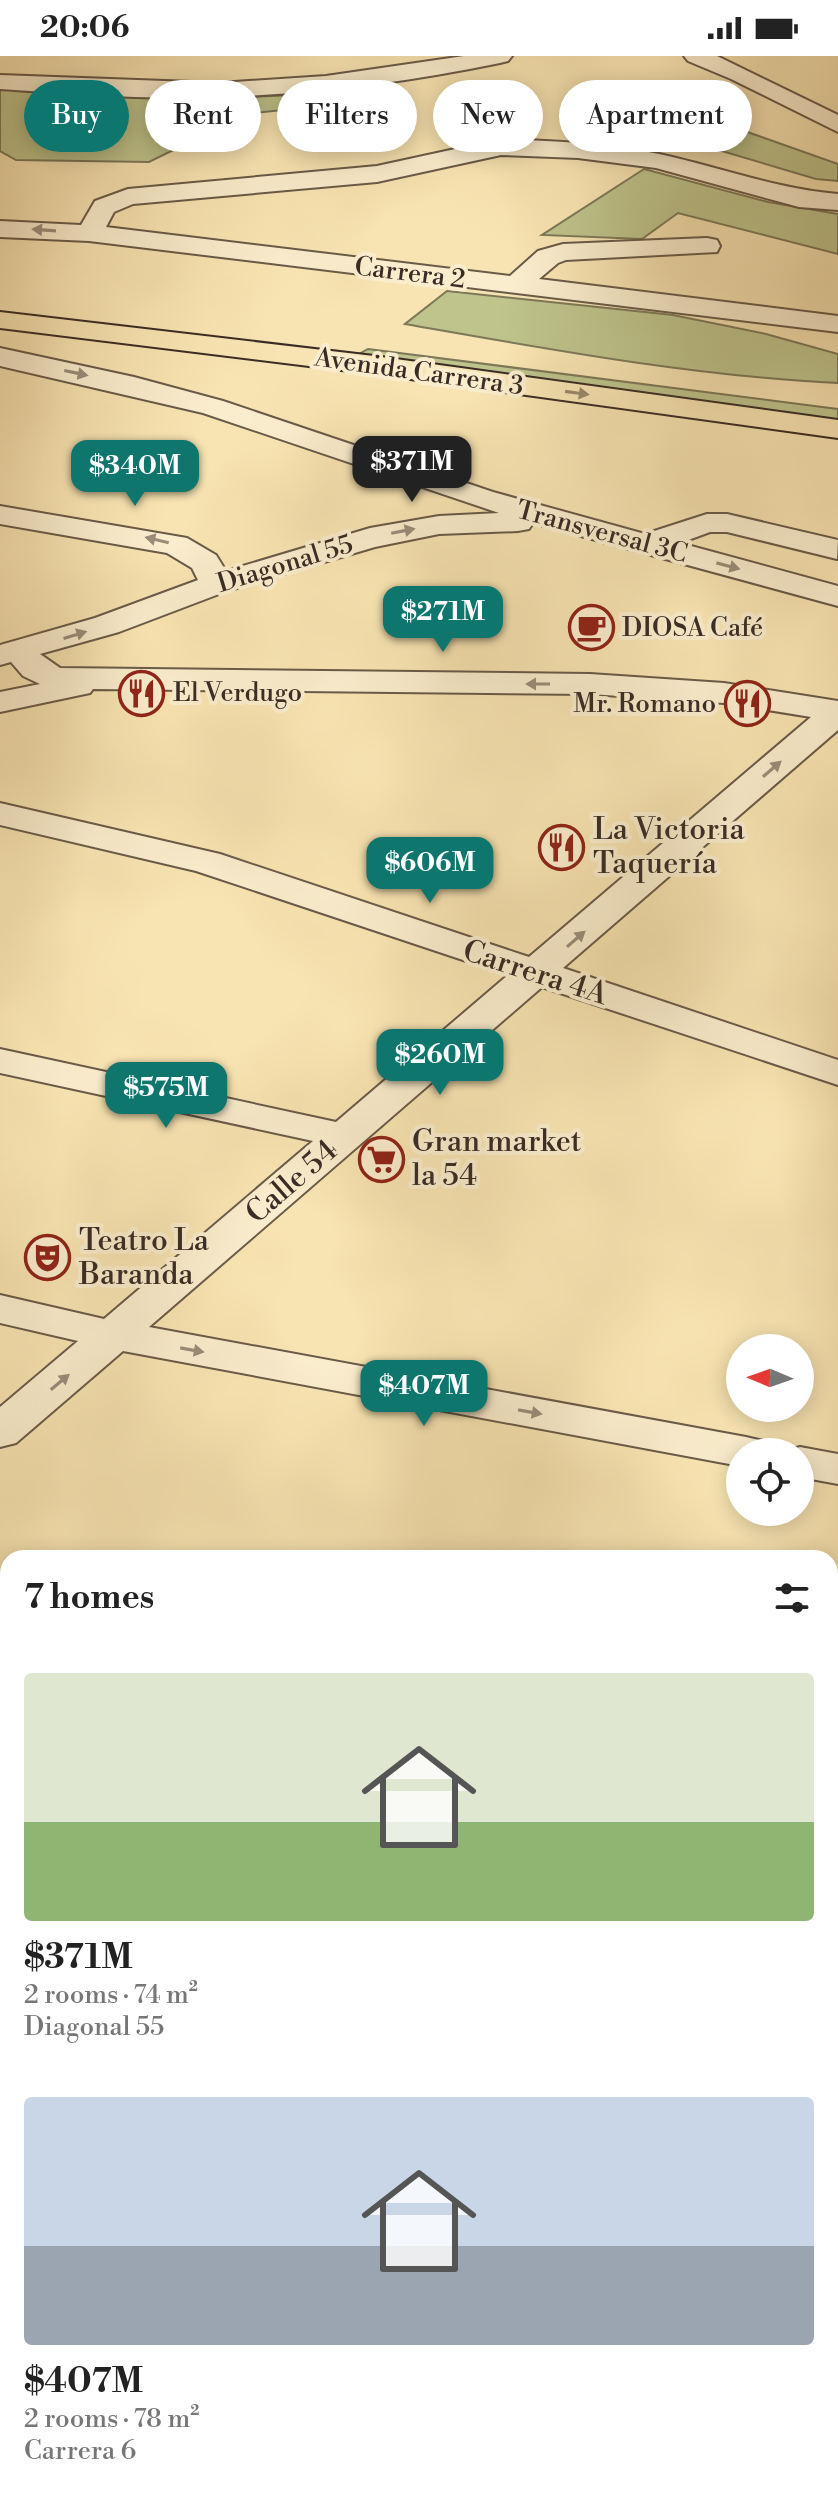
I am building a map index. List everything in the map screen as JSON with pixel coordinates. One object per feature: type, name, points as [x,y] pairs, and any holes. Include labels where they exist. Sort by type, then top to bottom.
[{"type":"main road","name":"Avenida Carrera 3","points":[[0,304],[812,398]]},
{"type":"main road","name":"Avenida Carrera 3","points":[[0,320],[374,365],[838,429]]},
{"type":"street","points":[[336,80],[424,70],[500,56]]},
{"type":"street","points":[[696,56],[740,74],[838,125]]},
{"type":"street","points":[[0,82],[218,90],[277,85]]},
{"type":"street","points":[[89,233],[104,207],[128,197],[377,174],[501,147],[578,150],[657,161],[799,199],[838,202]]},
{"type":"street","name":"Carrera 2","points":[[0,229],[89,233],[832,326]]},
{"type":"street","points":[[515,286],[548,257],[563,252],[707,246]]},
{"type":"street","name":"Transversal 3C","points":[[3,359],[134,386],[213,407],[482,499],[838,596]]},
{"type":"street","points":[[0,515],[176,545],[205,562],[216,584]]},
{"type":"street","name":"Diagonal 55","points":[[10,653],[107,625],[216,584],[370,538],[475,522],[579,526]]},
{"type":"street","points":[[646,544],[707,523],[727,523],[837,549]]},
{"type":"street","points":[[10,653],[39,673],[57,678],[590,684],[724,693],[838,712]]},
{"type":"street","points":[[0,702],[112,681]]},
{"type":"street","name":"Calle 54","points":[[0,1432],[838,712]]},
{"type":"street","name":"Carrera 4A","points":[[0,814],[207,862],[838,1073]]},
{"type":"street","points":[[0,1061],[345,1136]]},
{"type":"street","points":[[0,1309],[115,1335],[726,1448]]},
{"type":"street","points":[[814,1465],[838,1469]]},
{"type":"path","points":[[363,152],[377,174]]},
{"type":"green space","points":[[0,89],[24,90],[24,152],[129,152],[129,94],[145,95],[145,152],[169,152],[149,162],[16,160],[0,151]]},
{"type":"green space","points":[[261,96],[277,96],[277,111],[261,112]]},
{"type":"green space","points":[[752,134],[838,164],[838,181],[816,179],[725,152],[752,152]]},
{"type":"green space","points":[[644,169],[768,202],[838,214],[838,254],[678,213],[642,239],[542,235]]},
{"type":"green space","points":[[447,291],[673,315],[766,334],[838,354],[838,383],[675,368],[405,324]]},
{"type":"green space","points":[[368,349],[838,409],[838,420],[359,354]]},
{"type":"place","name":"DIOSA Café","points":[[591,628]]},
{"type":"place","name":"El Verdugo","points":[[142,693]]},
{"type":"place","name":"Mr. Romano","points":[[747,704]]},
{"type":"place","name":"La Victoria Taquería","points":[[562,847]]},
{"type":"place","name":"Gran market la 54","points":[[381,1159]]},
{"type":"place","name":"Teatro La Baranda","points":[[48,1258]]}]
